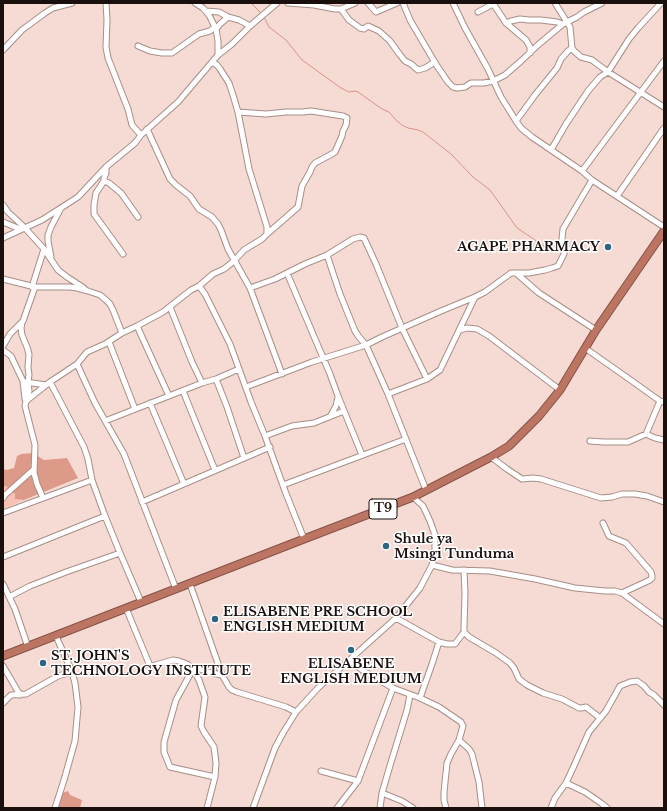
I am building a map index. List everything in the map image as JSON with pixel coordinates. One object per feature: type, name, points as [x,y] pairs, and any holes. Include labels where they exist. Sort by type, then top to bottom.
[{"type":"highway","name":"T9","points":[[3,656],[413,497],[491,457],[514,441],[539,416],[560,390],[596,330],[662,240],[664,231]]},
{"type":"street","points":[[3,50],[22,30],[45,13],[53,8],[72,3]]},
{"type":"street","points":[[106,3],[106,47],[108,58],[128,109],[132,125],[141,135]]},
{"type":"street","points":[[196,3],[206,11],[216,28],[218,55]]},
{"type":"street","points":[[3,238],[42,220],[78,197],[106,167],[135,143],[141,135],[178,102],[218,55],[277,3]]},
{"type":"street","points":[[288,3],[328,9],[341,9],[355,3]]},
{"type":"street","points":[[368,3],[376,12],[397,3]]},
{"type":"street","points":[[402,3],[410,20],[435,62],[448,82],[453,87],[457,88],[465,87],[472,83],[493,81],[505,75],[565,23],[600,4]]},
{"type":"street","points":[[453,3],[501,97],[516,122],[525,131],[582,171],[592,180],[664,227]]},
{"type":"street","points":[[555,3],[565,23],[571,30],[572,48],[574,51],[581,57],[592,60],[608,72],[664,107]]},
{"type":"street","points":[[551,150],[592,85],[608,72],[634,34],[661,3]]},
{"type":"street","points":[[478,12],[493,4],[506,23],[526,40],[530,47],[530,53]]},
{"type":"street","points":[[341,9],[350,20],[360,28],[364,29],[368,26],[379,31],[390,41],[400,55],[418,70],[421,70],[435,62]]},
{"type":"street","points":[[206,11],[219,12],[250,26]]},
{"type":"street","points":[[138,46],[150,51],[172,53],[199,34],[216,28],[228,17]]},
{"type":"street","points":[[506,23],[520,19],[565,23]]},
{"type":"street","points":[[516,122],[557,68],[561,59],[572,48]]},
{"type":"street","points":[[582,171],[664,61]]},
{"type":"street","points":[[212,62],[217,65],[229,83],[233,95],[238,112],[249,169],[267,227],[267,234]]},
{"type":"street","points":[[26,401],[77,364],[87,352],[109,342],[122,333],[170,307],[213,274],[224,269],[244,250],[262,239],[298,207],[302,186],[312,167],[315,163],[335,152],[341,139],[347,118],[311,111],[266,114],[238,112]]},
{"type":"street","points":[[147,130],[168,176],[176,185],[190,196],[199,209],[216,220],[228,249],[250,288],[282,374]]},
{"type":"street","points":[[617,196],[663,131]]},
{"type":"street","points":[[106,167],[104,181],[96,193],[94,214],[123,254]]},
{"type":"street","points":[[246,387],[323,358],[366,345],[475,297],[511,274],[529,273],[558,266],[564,254],[561,234],[592,180]]},
{"type":"street","points":[[104,181],[109,183],[121,193],[138,217]]},
{"type":"street","points":[[3,205],[22,228],[44,249],[58,270],[88,291]]},
{"type":"street","points":[[52,260],[48,235],[62,207]]},
{"type":"street","points":[[3,222],[22,228]]},
{"type":"street","points":[[250,288],[275,279],[305,264],[327,256],[353,239],[360,237],[364,238],[402,328],[427,379]]},
{"type":"street","points":[[43,498],[35,479],[35,445],[25,406],[26,381],[29,375],[29,354],[21,328],[44,249]]},
{"type":"street","points":[[327,256],[355,331],[366,345],[388,394],[426,490]]},
{"type":"street","points":[[287,273],[330,374],[362,455]]},
{"type":"street","points":[[516,273],[539,293],[596,330]]},
{"type":"street","points":[[3,279],[34,287],[70,287],[100,295],[110,304],[122,333]]},
{"type":"street","points":[[199,286],[205,294],[222,328],[239,368],[304,539]]},
{"type":"street","points":[[388,394],[427,379],[440,370],[475,297]]},
{"type":"street","points":[[170,307],[202,383]]},
{"type":"street","points":[[3,346],[11,331],[22,322]]},
{"type":"street","points":[[137,326],[169,396]]},
{"type":"street","points":[[460,330],[467,328],[477,329],[489,336],[560,390]]},
{"type":"street","points":[[109,342],[135,409]]},
{"type":"street","points":[[585,348],[662,401],[646,434],[628,442],[590,441]]},
{"type":"street","points":[[3,350],[11,356],[26,381]]},
{"type":"street","points":[[77,364],[105,421],[120,447],[176,589]]},
{"type":"street","points":[[105,421],[239,368]]},
{"type":"street","points":[[216,378],[244,458]]},
{"type":"street","points":[[26,381],[48,384]]},
{"type":"street","points":[[48,384],[84,447],[92,480],[105,516],[141,602]]},
{"type":"street","points":[[183,391],[215,470]]},
{"type":"street","points":[[331,415],[336,406],[338,396]]},
{"type":"street","points":[[150,403],[184,484]]},
{"type":"street","points":[[265,436],[292,426],[314,423],[344,410]]},
{"type":"street","points":[[646,434],[664,440]]},
{"type":"street","points":[[283,485],[406,439]]},
{"type":"street","points":[[142,502],[270,447]]},
{"type":"street","points":[[491,457],[522,479],[541,479],[601,498],[622,494],[635,494],[664,502]]},
{"type":"street","points":[[3,498],[34,468]]},
{"type":"street","points":[[3,513],[92,480]]},
{"type":"street","points":[[253,808],[275,748],[296,712],[318,688],[396,618],[420,588],[432,565],[435,551],[435,535],[423,506],[413,497]]},
{"type":"street","points":[[3,557],[105,516]]},
{"type":"street","points":[[603,523],[609,536],[626,543],[651,572],[652,578],[650,580],[622,592]]},
{"type":"street","points":[[9,597],[30,586],[120,553]]},
{"type":"street","points":[[432,565],[452,570],[490,571],[535,578],[574,588],[622,592],[664,624]]},
{"type":"street","points":[[396,618],[439,642],[455,644],[464,632],[464,570]]},
{"type":"street","points":[[3,584],[15,609],[28,646]]},
{"type":"street","points":[[190,584],[222,675],[229,687],[232,690],[296,712]]},
{"type":"street","points":[[126,608],[150,666],[173,660],[187,664],[193,669],[205,697],[201,726],[214,747],[216,763],[215,777],[207,808]]},
{"type":"street","points":[[464,632],[469,637],[510,663],[519,679],[527,685],[543,693],[562,699],[579,708],[586,706],[600,718]]},
{"type":"street","points":[[55,808],[75,741],[78,706],[76,683],[56,636]]},
{"type":"street","points":[[420,698],[439,642]]},
{"type":"street","points":[[349,660],[393,688],[420,698],[461,722],[463,726],[460,740],[447,763],[444,792],[446,808]]},
{"type":"street","points":[[3,666],[20,695]]},
{"type":"street","points":[[193,669],[198,668],[207,672],[222,675]]},
{"type":"street","points":[[193,669],[176,700],[164,742],[164,752],[170,767],[215,777]]},
{"type":"street","points":[[3,703],[10,696],[26,694],[60,675],[72,672]]},
{"type":"street","points":[[551,808],[555,798],[566,783],[589,732],[612,701],[620,686],[637,681],[664,705]]},
{"type":"street","points":[[337,808],[358,781],[393,688]]},
{"type":"street","points":[[380,808],[382,793],[410,695]]},
{"type":"street","points":[[460,740],[470,749],[472,754],[479,782],[482,808]]},
{"type":"street","points":[[321,771],[358,781]]},
{"type":"street","points":[[566,783],[585,792],[606,808]]},
{"type":"street","points":[[382,793],[402,801],[413,808]]},
{"type":"shaded area","points":[[33,453],[44,460],[67,458],[78,478],[24,500],[15,499],[15,494],[6,486],[3,486],[3,469],[7,470],[14,468],[17,456],[21,454]]},
{"type":"shaded area","points":[[3,486],[6,486],[15,494],[15,499],[24,500],[3,509]]},
{"type":"shaded area","points":[[68,791],[70,795],[82,800],[80,808],[58,808],[62,793]]},
{"type":"waterway","points":[[251,3],[261,13]]},
{"type":"waterway","points":[[264,17],[269,27],[286,40],[302,60],[341,88],[349,92],[358,92],[382,109],[389,112],[402,125],[423,132],[451,154],[473,177],[490,190],[517,228],[550,250]]},
{"type":"place","name":"AGAPE PHARMACY","points":[[608,247]]},
{"type":"place","name":"Shule ya Msingi Tunduma","points":[[386,546]]},
{"type":"place","name":"ELISABENE PRE SCHOOL ENGLISH MEDIUM","points":[[215,619]]},
{"type":"place","name":"ELISABENE ENGLISH MEDIUM","points":[[351,650]]},
{"type":"place","name":"ST. JOHN'S TECHNOLOGY INSTITUTE","points":[[43,663]]}]
